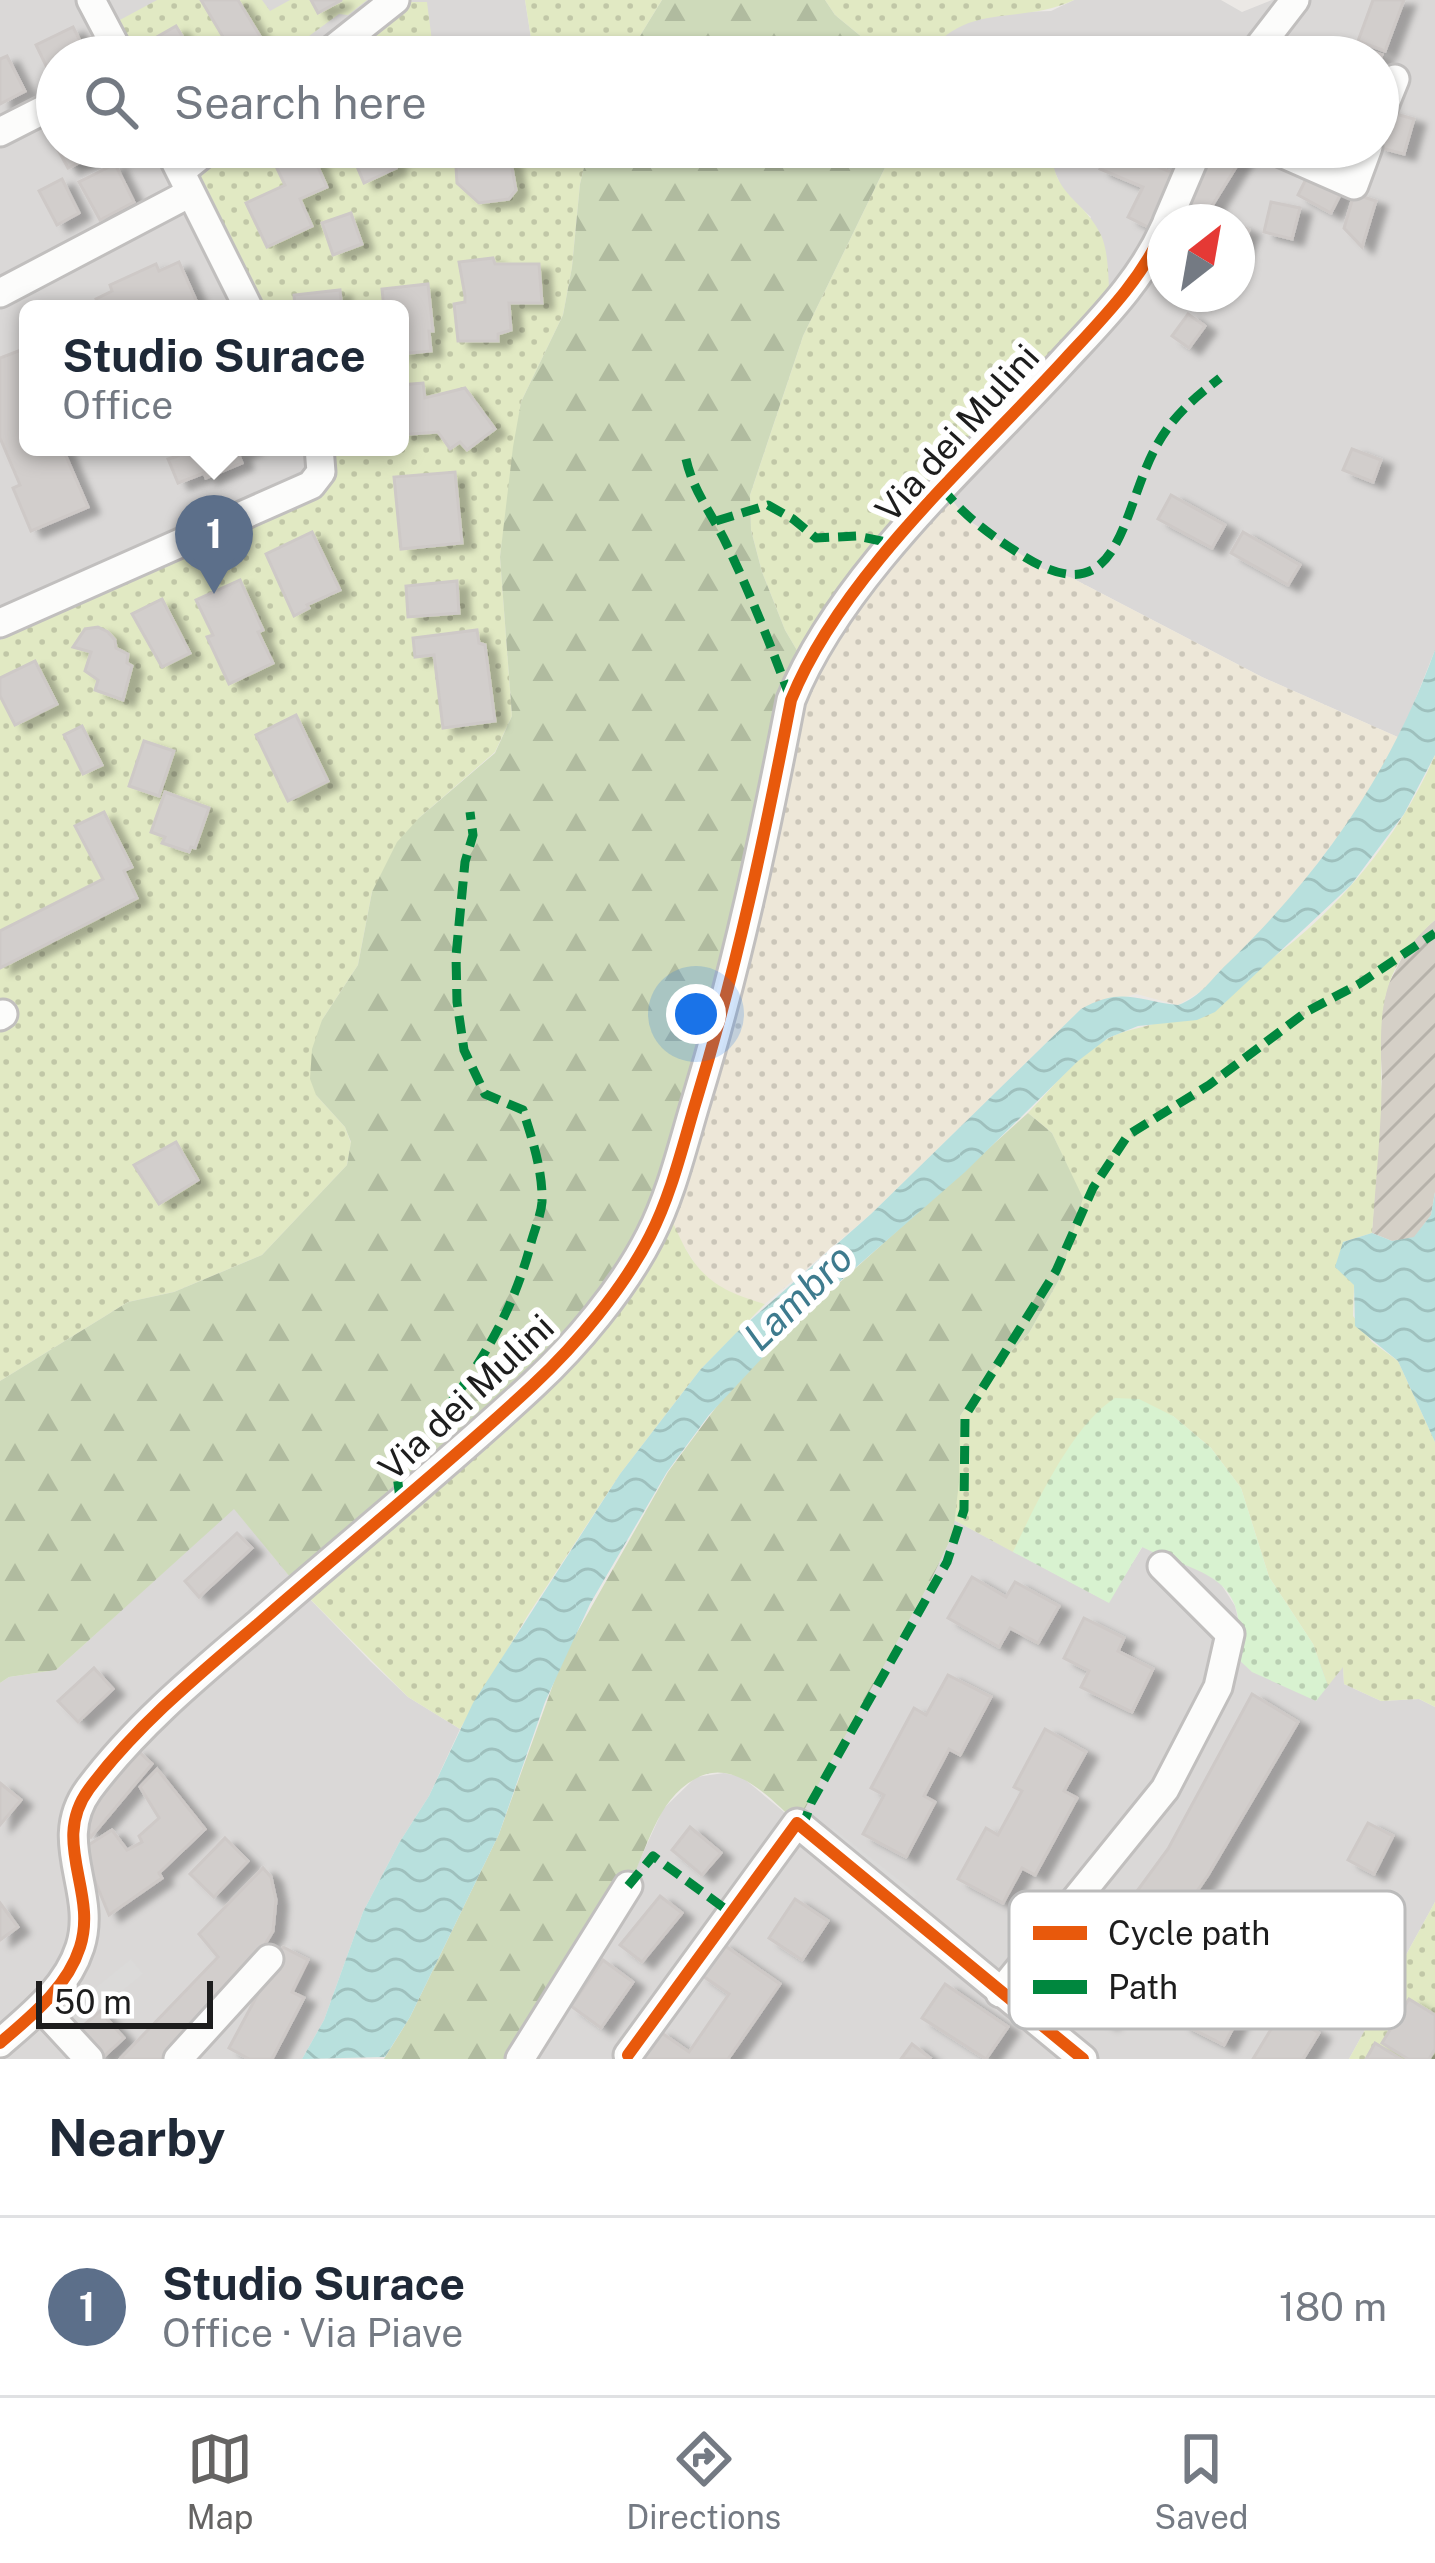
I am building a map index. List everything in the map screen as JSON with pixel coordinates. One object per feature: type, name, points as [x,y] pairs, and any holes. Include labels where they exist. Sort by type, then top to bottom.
[{"type":"street","points":[[91,0],[110,36]]},
{"type":"street","points":[[350,36],[395,0]]},
{"type":"street","points":[[1267,36],[1295,0]]},
{"type":"street","points":[[0,132],[36,114]]},
{"type":"street","name":"Via dei Mulini","points":[[1175,204],[1190,168]]},
{"type":"street","points":[[1316,168],[1354,185],[1360,168]]},
{"type":"street","points":[[0,293],[180,170],[245,300]]},
{"type":"street","name":"Via dei Mulini","points":[[0,2043],[68,1975],[80,1948],[83,1915],[70,1831],[89,1790],[167,1702],[535,1383],[635,1263],[665,1204],[743,940],[791,700],[805,664],[839,611],[942,488],[1127,292],[1147,264]]},
{"type":"street","points":[[0,623],[311,484],[322,472],[320,456]]},
{"type":"street","points":[[1082,1891],[1165,1789],[1218,1687],[1230,1634],[1162,1566]]},
{"type":"street","points":[[628,2055],[797,1822],[1009,2000]]},
{"type":"street","points":[[520,2059],[628,1886]]},
{"type":"street","points":[[178,2059],[269,1960]]},
{"type":"street","points":[[1000,1993],[1009,1982]]},
{"type":"street","points":[[41,2007],[89,2059]]},
{"type":"street","points":[[1045,2029],[1083,2059]]},
{"type":"shaded area","points":[[0,0],[525,0],[531,36],[431,36],[426,2],[410,2],[369,36],[36,36],[36,168],[209,168],[202,174],[253,300],[19,300],[19,456],[332,456],[337,467],[333,483],[324,491],[0,640]]},
{"type":"shaded area","points":[[1074,0],[1221,0],[1242,12],[1272,0],[1435,0],[1435,650],[1400,738],[1262,677],[1072,578],[1043,569],[968,520],[942,488],[1091,217],[1064,193],[1053,168],[1399,168],[1399,36],[940,36],[989,13],[1051,11]]},
{"type":"shaded area","points":[[942,488],[968,521],[1043,569],[1072,578],[1262,677],[1400,738],[1365,801],[1285,906],[1205,989],[1178,1005],[1136,994],[1081,1009],[871,1214],[765,1304],[731,1295],[705,1279],[679,1238],[665,1204],[791,700]]},
{"type":"shaded area","points":[[1435,920],[1435,1192],[1431,1215],[1414,1238],[1392,1241],[1372,1233],[1382,1076],[1379,1026],[1387,987],[1410,942]]},
{"type":"shaded area","points":[[234,1508],[299,1588],[370,1661],[408,1697],[460,1729],[429,1796],[363,1912],[324,2020],[302,2059],[0,2059],[0,1683],[9,1677],[56,1670]]},
{"type":"shaded area","points":[[954,1520],[1108,1602],[1143,1546],[1219,1581],[1235,1606],[1241,1631],[1343,1665],[1344,1684],[1381,1701],[1419,1699],[1435,1707],[1435,1902],[1405,1957],[1405,1891],[1009,1891],[1009,2029],[1365,2029],[1349,2059],[520,2059],[628,1886],[663,1809],[696,1777],[724,1773],[742,1777],[796,1822],[953,1534]]},
{"type":"shaded area","points":[[833,1828],[917,1894],[908,1906],[824,1840]]},
{"type":"shaded area","points":[[131,1959],[143,1974],[80,2025],[68,2010]]},
{"type":"green space","points":[[157,0],[262,0],[270,11],[290,0],[311,0],[319,13],[342,0],[367,0],[309,36],[125,36],[118,21]]},
{"type":"green space","points":[[525,0],[662,0],[640,36],[531,36]]},
{"type":"green space","points":[[662,0],[825,0],[860,36],[640,36]]},
{"type":"green space","points":[[825,0],[1074,0],[1054,8],[976,21],[946,36],[860,36]]},
{"type":"green space","points":[[410,2],[427,2],[431,36],[369,36]]},
{"type":"green space","points":[[209,168],[584,168],[563,315],[521,402],[500,557],[512,716],[495,752],[419,818],[372,892],[358,965],[322,1020],[316,1095],[345,1127],[351,1143],[347,1165],[262,1255],[174,1292],[128,1302],[0,1381],[0,640],[324,491],[333,483],[337,467],[332,456],[409,456],[409,300],[252,300],[197,191]]},
{"type":"green space","points":[[584,168],[885,168],[803,336],[750,495],[751,530],[762,572],[785,630],[805,664],[665,1204],[573,1342],[299,1588],[234,1509],[56,1670],[9,1677],[0,1683],[0,1381],[128,1302],[174,1292],[262,1255],[347,1165],[351,1142],[345,1127],[316,1095],[310,1079],[312,1049],[322,1020],[358,965],[372,892],[397,842],[495,753],[512,716],[500,557],[513,447],[521,402],[563,315]]},
{"type":"green space","points":[[885,168],[1054,168],[1104,243],[1110,310],[805,664],[785,630],[762,572],[751,530],[750,495],[803,336]]},
{"type":"green space","points":[[1435,755],[1435,920],[1413,942],[1388,986],[1381,1031],[1372,1233],[1343,1242],[1354,1285],[1353,1316],[1372,1342],[1398,1361],[1435,1442],[1435,1707],[1419,1699],[1381,1701],[1344,1684],[1343,1667],[1328,1686],[1313,1644],[1269,1577],[1241,1488],[1211,1448],[1173,1416],[1068,1454],[1013,1552],[954,1520],[960,1416],[988,1375],[1029,1333],[1060,1278],[1082,1198],[1052,1133],[1028,1113],[1098,1045],[1212,996],[1260,967],[1314,924],[1384,845]]},
{"type":"green space","points":[[1028,1113],[1052,1133],[1083,1198],[1060,1278],[1029,1333],[988,1375],[960,1416],[953,1534],[797,1823],[737,1776],[709,1773],[695,1779],[662,1813],[616,1909],[520,2059],[384,2059],[410,2017],[499,1834],[563,1657],[668,1472],[728,1391],[777,1339]]},
{"type":"green space","points":[[665,1204],[690,1257],[711,1280],[765,1304],[700,1370],[620,1474],[460,1729],[408,1697],[299,1588]]},
{"type":"green space","points":[[1115,1398],[1139,1399],[1173,1416],[1211,1448],[1241,1488],[1269,1577],[1313,1644],[1328,1686],[1316,1701],[1252,1672],[1237,1658],[1236,1609],[1228,1593],[1201,1572],[1142,1547],[1109,1603],[1013,1552],[1070,1446]]},
{"type":"green space","points":[[1435,1902],[1435,2059],[1349,2059],[1365,2029],[1405,2029],[1405,1957]]},
{"type":"water","name":"Lambro","points":[[1435,650],[1435,755],[1404,814],[1351,885],[1215,1012],[1197,1020],[1138,1026],[1108,1038],[1078,1061],[965,1172],[806,1311],[709,1415],[667,1472],[590,1604],[545,1702],[499,1834],[410,2017],[385,2057],[302,2059],[324,2020],[363,1912],[429,1796],[473,1703],[620,1474],[700,1370],[871,1214],[1081,1009],[1119,997],[1178,1005],[1205,987],[1293,894],[1349,819],[1397,739]]},
{"type":"water","points":[[1435,1192],[1435,1442],[1398,1361],[1355,1326],[1354,1285],[1335,1267],[1343,1242],[1372,1233],[1392,1241],[1414,1237],[1431,1215]]},
{"type":"building","points":[[201,0],[238,0],[260,36],[222,36]]},
{"type":"building","points":[[311,0],[342,0],[318,13]]},
{"type":"building","points":[[1373,0],[1404,0],[1391,36],[1360,36]]},
{"type":"building","points":[[176,26],[182,36],[158,36]]},
{"type":"building","points":[[73,27],[78,36],[54,36]]},
{"type":"building","points":[[7,56],[25,91],[0,104],[0,59]]},
{"type":"building","points":[[1399,115],[1414,119],[1404,154],[1399,153]]},
{"type":"building","points":[[117,168],[134,202],[100,220],[79,182]]},
{"type":"building","points":[[277,168],[318,168],[327,187],[300,199],[312,226],[267,247],[246,203],[285,185]]},
{"type":"building","points":[[358,168],[396,168],[364,183]]},
{"type":"building","points":[[456,168],[512,168],[516,190],[509,199],[479,203],[457,183]]},
{"type":"building","points":[[1161,168],[1178,175],[1164,204],[1147,204],[1147,226],[1128,217],[1143,187],[1100,169]]},
{"type":"building","points":[[1198,168],[1235,168],[1213,204],[1183,204]]},
{"type":"building","points":[[1311,169],[1344,187],[1331,213],[1298,195]]},
{"type":"building","points":[[62,179],[79,213],[57,225],[39,191]]},
{"type":"building","points":[[1354,194],[1376,201],[1362,247],[1344,228]]},
{"type":"building","points":[[1271,202],[1300,208],[1292,239],[1264,232]]},
{"type":"building","points":[[351,213],[362,244],[333,255],[322,223]]},
{"type":"building","points":[[493,258],[495,264],[539,264],[542,303],[509,303],[511,330],[498,334],[498,341],[458,341],[454,304],[465,302],[459,262]]},
{"type":"building","points":[[179,262],[196,300],[96,300],[112,291],[110,285],[156,264],[159,271]]},
{"type":"building","points":[[428,284],[431,351],[409,353],[409,300],[383,300],[382,289]]},
{"type":"building","points":[[340,290],[341,300],[294,300],[294,295]]},
{"type":"building","points":[[1188,314],[1205,326],[1189,348],[1172,336]]},
{"type":"building","points":[[19,351],[19,456],[66,456],[88,507],[31,531],[13,488],[20,485],[0,438],[0,358]]},
{"type":"building","points":[[423,383],[425,398],[465,388],[495,429],[467,450],[460,442],[450,449],[438,432],[409,434],[409,384]]},
{"type":"building","points":[[1352,449],[1381,460],[1373,482],[1343,470]]},
{"type":"building","points":[[239,456],[242,463],[178,483],[168,459]]},
{"type":"building","points":[[455,472],[462,543],[401,549],[394,477]]},
{"type":"building","points":[[1171,495],[1225,525],[1212,548],[1158,519]]},
{"type":"building","points":[[312,532],[340,590],[294,616],[266,554]]},
{"type":"building","points":[[1243,532],[1300,565],[1288,585],[1231,553]]},
{"type":"building","points":[[240,580],[273,663],[229,684],[196,600]]},
{"type":"building","points":[[457,581],[459,613],[408,617],[406,586]]},
{"type":"building","points":[[162,599],[190,653],[162,667],[132,614]]},
{"type":"building","points":[[98,627],[128,654],[127,663],[132,666],[123,700],[95,690],[98,680],[85,671],[91,652],[73,647],[85,629]]},
{"type":"building","points":[[477,630],[479,643],[485,645],[495,721],[443,728],[434,655],[415,657],[413,638]]},
{"type":"building","points":[[35,661],[57,704],[15,725],[0,696],[0,678]]},
{"type":"building","points":[[296,715],[328,781],[288,801],[256,735]]},
{"type":"building","points":[[82,726],[102,765],[83,774],[64,735]]},
{"type":"building","points":[[144,741],[174,751],[159,796],[129,786]]},
{"type":"building","points":[[165,792],[209,808],[195,848],[189,852],[162,843],[165,837],[151,832]]},
{"type":"building","points":[[104,812],[132,867],[124,871],[137,898],[0,968],[0,931],[103,879],[75,826]]},
{"type":"building","points":[[176,1142],[198,1180],[159,1204],[134,1165]]},
{"type":"building","points":[[237,1533],[252,1548],[199,1597],[185,1581]]},
{"type":"building","points":[[972,1577],[1006,1597],[1015,1582],[1059,1606],[1038,1643],[1010,1628],[999,1647],[948,1618]]},
{"type":"building","points":[[1084,1618],[1124,1638],[1118,1651],[1153,1669],[1132,1712],[1081,1687],[1089,1671],[1064,1658]]},
{"type":"building","points":[[94,1668],[113,1689],[78,1722],[58,1701]]},
{"type":"building","points":[[948,1675],[991,1697],[960,1755],[949,1749],[924,1796],[935,1802],[906,1857],[863,1834],[884,1795],[871,1788],[914,1708],[926,1715]]},
{"type":"building","points":[[1252,1694],[1298,1722],[1197,1891],[1137,1891],[1168,1849]]},
{"type":"building","points":[[1045,1729],[1086,1752],[1064,1791],[1077,1798],[1035,1875],[1022,1868],[1003,1903],[958,1879],[986,1828],[998,1835],[1022,1791],[1014,1787]]},
{"type":"building","points":[[136,1749],[152,1764],[91,1837],[80,1819]]},
{"type":"building","points":[[157,1769],[205,1829],[159,1873],[162,1878],[109,1915],[82,1849],[112,1830],[127,1850],[142,1842],[139,1836],[159,1818],[140,1787]]},
{"type":"building","points":[[0,1783],[21,1800],[0,1825]]},
{"type":"building","points":[[1368,1823],[1393,1836],[1374,1874],[1348,1860]]},
{"type":"building","points":[[690,1827],[721,1853],[702,1875],[672,1850]]},
{"type":"building","points":[[225,1838],[248,1861],[214,1897],[190,1874]]},
{"type":"building","points":[[263,1868],[271,1877],[276,1900],[273,1931],[250,1969],[166,2059],[120,2059],[218,1957],[199,1934]]},
{"type":"building","points":[[660,1896],[682,1913],[642,1962],[620,1945]]},
{"type":"building","points":[[795,1899],[828,1921],[802,1960],[769,1938]]},
{"type":"building","points":[[0,1903],[18,1927],[0,1940]]},
{"type":"building","points":[[721,1943],[780,1984],[728,2059],[641,2057],[659,2031],[689,2052],[729,1994],[700,1974]]},
{"type":"building","points":[[283,1947],[308,1960],[292,1992],[304,1998],[272,2059],[249,2059],[229,2048]]},
{"type":"building","points":[[603,1960],[633,1982],[601,2028],[571,2006]]},
{"type":"building","points":[[945,1984],[1008,2027],[986,2059],[922,2018]]},
{"type":"building","points":[[1409,1999],[1435,2015],[1435,2049],[1429,2059],[1408,2059],[1382,2043],[1391,2029],[1405,2029]]},
{"type":"building","points":[[100,2011],[124,2038],[101,2059],[77,2031]]},
{"type":"building","points":[[1193,2029],[1233,2029],[1224,2045]]},
{"type":"building","points":[[1271,2029],[1319,2033],[1303,2059],[1253,2059]]},
{"type":"building","points":[[1375,2043],[1401,2059],[1366,2059]]},
{"type":"building","points":[[912,2044],[930,2058],[901,2059]]},
{"type":"marked path","points":[[942,488],[978,524],[1020,554],[1054,571],[1079,574],[1098,566],[1113,549],[1170,425],[1220,378]]},
{"type":"marked path","points":[[686,459],[744,582],[791,700]]},
{"type":"marked path","points":[[716,521],[768,505],[816,538],[857,536],[896,544]]},
{"type":"marked path","points":[[400,1499],[396,1467],[459,1392],[493,1338],[520,1279],[542,1202],[539,1167],[523,1110],[485,1094],[464,1050],[456,956],[465,862],[473,835],[470,812]]},
{"type":"marked path","points":[[802,1829],[811,1803],[947,1562],[964,1510],[965,1416],[1056,1271],[1093,1188],[1128,1135],[1209,1085],[1306,1012],[1359,984],[1435,933]]},
{"type":"marked path","points":[[628,1886],[653,1856],[731,1913]]},
{"type":"cycle path","points":[[0,2043],[57,1988],[80,1947],[84,1906],[74,1828],[78,1809],[107,1766],[191,1682],[533,1385],[582,1334],[627,1276],[658,1220],[676,1168],[737,950],[791,700],[813,654],[876,563],[1121,297],[1147,260]]},
{"type":"cycle path","points":[[628,2055],[797,1823],[1009,1998]]},
{"type":"cycle path","points":[[1047,2029],[1083,2059]]},
{"type":"place","name":"Studio Surace","points":[[214,594]]}]
